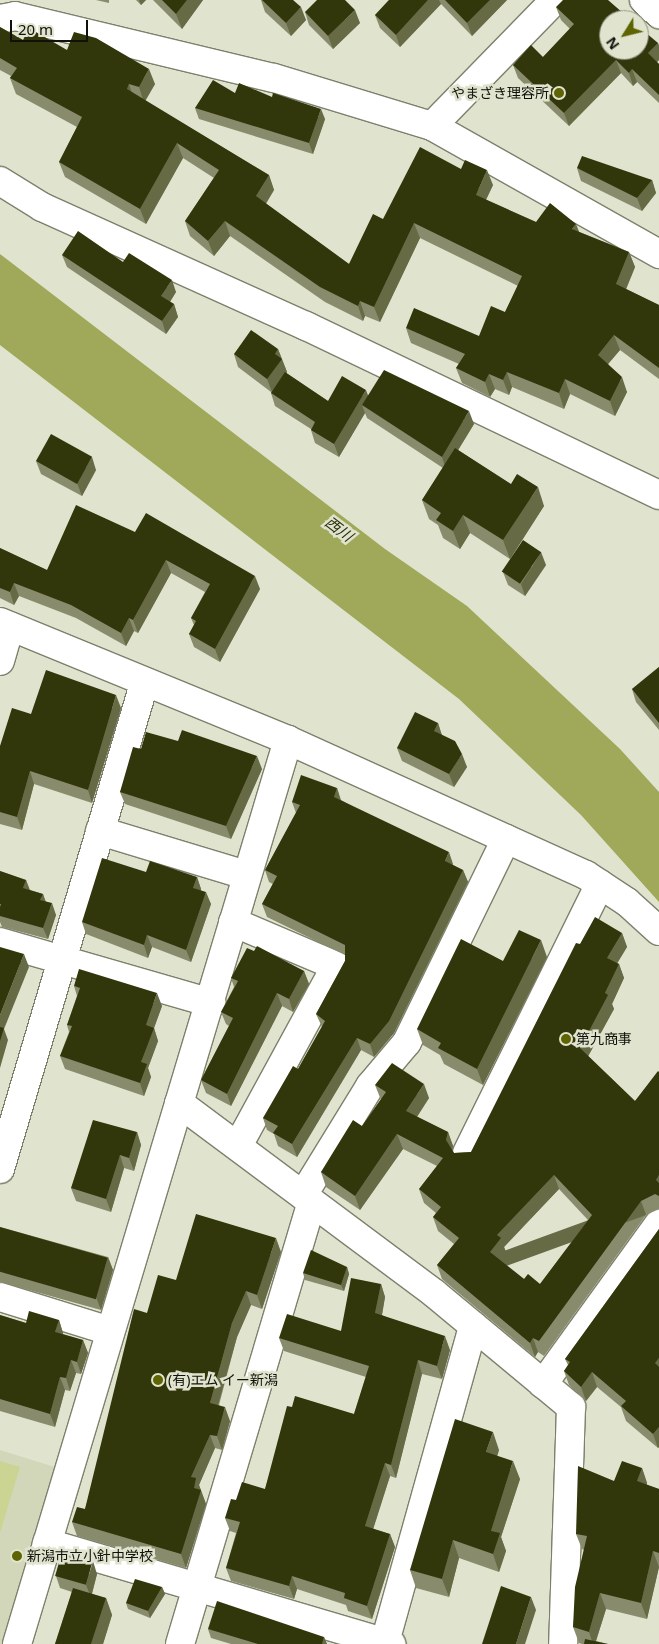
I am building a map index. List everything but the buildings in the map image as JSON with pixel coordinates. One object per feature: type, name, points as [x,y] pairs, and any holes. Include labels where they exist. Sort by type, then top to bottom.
[{"type":"street","points":[[432,126],[554,0]]},
{"type":"street","points":[[644,0],[659,14]]},
{"type":"street","points":[[5,12],[274,78],[432,126],[656,248]]},
{"type":"street","points":[[0,181],[42,207],[350,346],[659,495]]},
{"type":"street","points":[[0,661],[5,624],[144,684],[288,740],[506,839],[600,884],[659,931]]},
{"type":"street","points":[[0,1169],[144,684]]},
{"type":"street","points":[[17,1644],[110,1330],[211,1003],[246,875],[288,740]]},
{"type":"street","points":[[100,831],[246,875]]},
{"type":"street","points":[[180,1644],[307,1199],[370,1086],[407,1042],[506,839]]},
{"type":"street","points":[[466,1154],[600,884]]},
{"type":"street","points":[[233,922],[336,966],[238,1146]]},
{"type":"street","points":[[0,942],[211,1003]]},
{"type":"street","points":[[180,1103],[473,1326],[571,1407],[563,1644]]},
{"type":"street","points":[[542,1384],[659,1224]]},
{"type":"street","points":[[0,1297],[110,1330]]},
{"type":"street","points":[[47,1543],[388,1643],[473,1326]]},
{"type":"shaded area","name":"新潟市立小針中学校","points":[[0,1450],[61,1469],[8,1644],[0,1644]]},
{"type":"shaded area","points":[[0,1461],[20,1467],[0,1533]]},
{"type":"water","name":"西川","points":[[0,254],[385,549],[467,606],[620,749],[659,792],[659,902],[581,815],[459,699],[0,345]]},
{"type":"place","name":"やまざき理容所","points":[[559,93]]},
{"type":"place","name":"第九商事","points":[[566,1039]]},
{"type":"place","name":"(有)エム イー新潟","points":[[158,1380]]},
{"type":"place","name":"新潟市立小針中学校","points":[[17,1556]]}]
